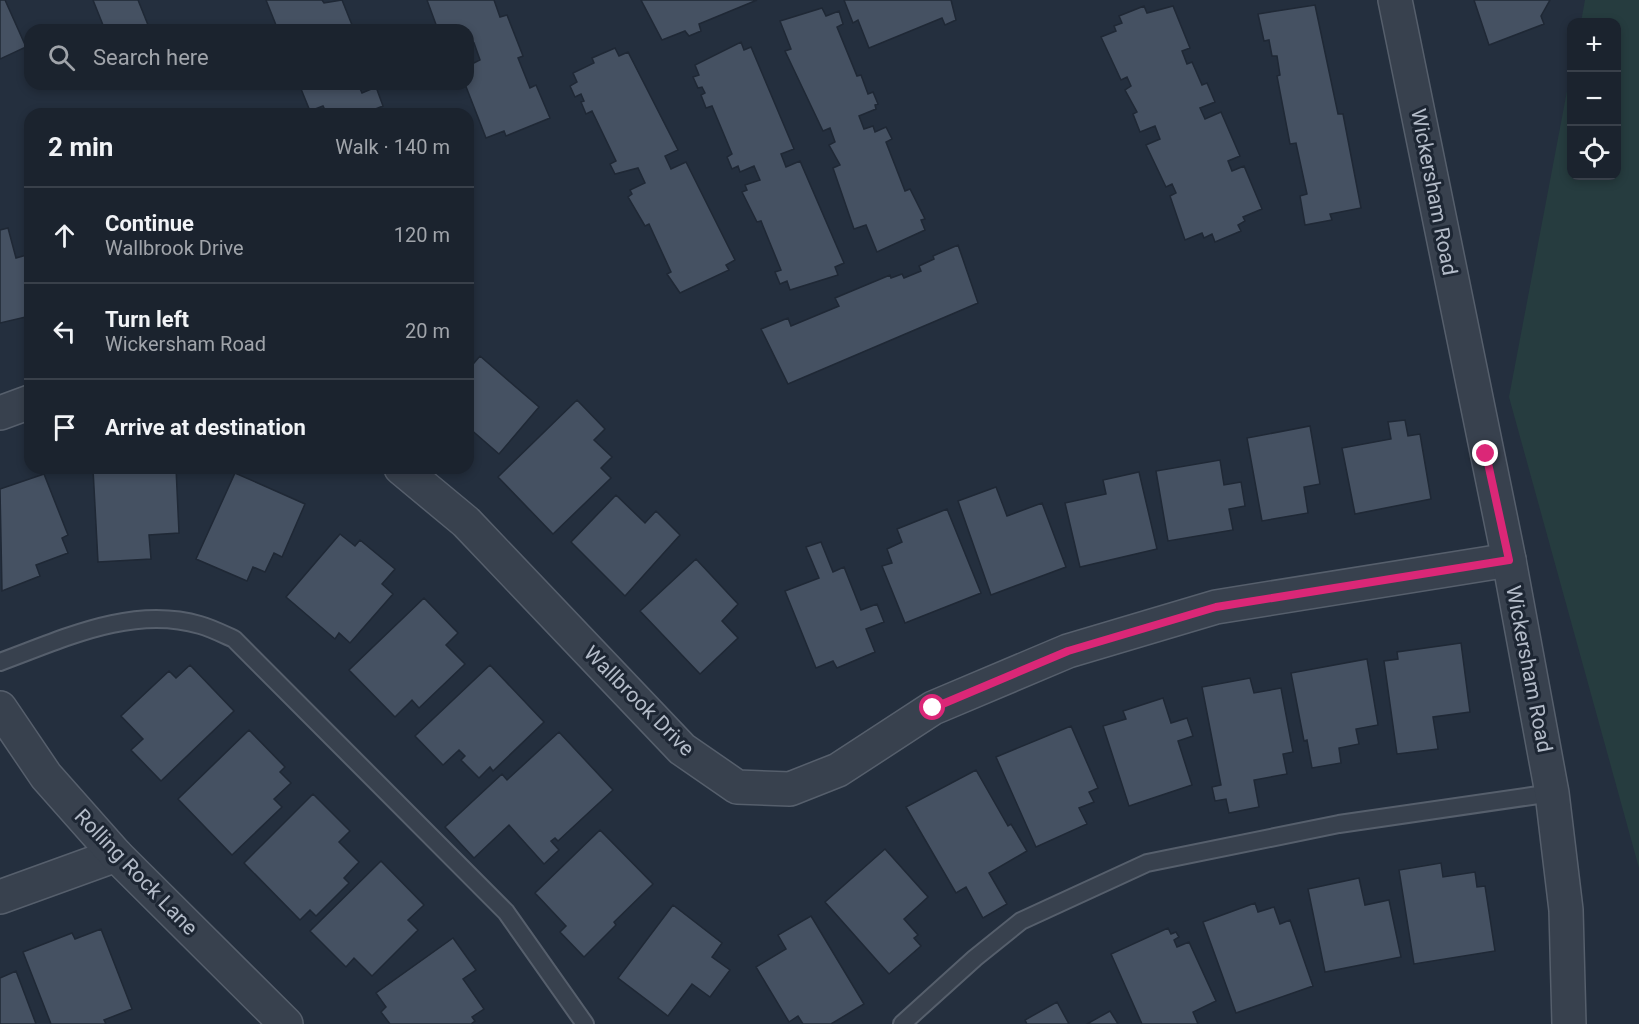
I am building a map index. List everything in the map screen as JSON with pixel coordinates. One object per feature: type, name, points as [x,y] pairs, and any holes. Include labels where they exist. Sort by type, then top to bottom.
[{"type":"street","name":"Wickersham Road","points":[[1395,0],[1509,560],[1552,794],[1566,910],[1569,1024]]},
{"type":"street","points":[[0,412],[24,404]]},
{"type":"street","name":"Wallbrook Drive","points":[[408,474],[466,522],[682,749],[737,786],[790,789],[838,770],[933,708],[1068,651],[1216,607],[1509,560]]},
{"type":"street","name":"Rolling Rock Lane","points":[[0,708],[46,776],[116,855],[274,1021]]},
{"type":"street","points":[[0,897],[116,855]]},
{"type":"lane","points":[[0,662],[96,627],[144,619],[199,624],[234,639],[506,912],[585,1024]]},
{"type":"lane","points":[[902,1024],[975,957],[1021,921],[1147,863],[1339,824],[1552,794]]},
{"type":"green space","points":[[1585,0],[1639,0],[1639,868],[1509,397],[1567,91],[1567,180],[1621,180],[1621,18],[1582,18]]},
{"type":"building","points":[[0,0],[5,0],[24,43],[24,48],[0,59]]},
{"type":"building","points":[[93,0],[138,0],[148,24],[103,24]]},
{"type":"building","points":[[266,0],[322,0],[324,3],[342,0],[352,24],[276,24]]},
{"type":"building","points":[[427,0],[494,0],[500,17],[507,15],[523,56],[518,58],[530,88],[536,85],[550,118],[506,136],[504,131],[486,138],[467,90],[474,90],[474,63],[480,60],[474,43],[474,24],[436,24]]},
{"type":"building","points":[[641,0],[757,0],[699,24],[701,31],[689,36],[685,31],[662,40]]},
{"type":"building","points":[[844,0],[951,0],[956,20],[945,25],[942,18],[869,48],[858,20],[853,23]]},
{"type":"building","points":[[1474,0],[1550,0],[1541,16],[1544,24],[1489,45]]},
{"type":"building","points":[[1315,5],[1338,114],[1343,114],[1361,208],[1330,214],[1332,220],[1305,225],[1300,196],[1307,194],[1296,143],[1290,144],[1277,76],[1280,75],[1277,56],[1272,56],[1269,40],[1264,41],[1258,14]]},
{"type":"building","points":[[1144,6],[1147,13],[1173,6],[1190,48],[1182,51],[1187,64],[1192,62],[1202,85],[1207,83],[1215,102],[1200,108],[1205,119],[1221,112],[1240,156],[1228,161],[1232,171],[1244,166],[1262,209],[1243,217],[1245,221],[1238,225],[1241,231],[1215,242],[1212,234],[1204,238],[1202,233],[1185,240],[1170,196],[1176,193],[1172,184],[1166,187],[1146,145],[1160,139],[1155,126],[1140,132],[1133,114],[1137,112],[1125,90],[1131,86],[1127,77],[1121,80],[1101,37],[1116,31],[1114,26],[1122,23],[1119,16]]},
{"type":"building","points":[[822,8],[826,16],[839,11],[843,24],[837,27],[857,76],[861,75],[868,94],[873,92],[878,104],[875,105],[876,109],[859,116],[864,129],[873,126],[875,132],[886,127],[892,139],[886,142],[905,191],[910,189],[925,219],[921,220],[925,230],[877,252],[866,225],[854,229],[833,168],[840,165],[829,145],[835,142],[830,128],[823,131],[785,51],[791,49],[780,21]]},
{"type":"building","points":[[741,42],[744,50],[751,47],[794,149],[781,154],[786,167],[800,161],[844,263],[835,267],[838,275],[790,290],[787,281],[780,284],[775,272],[781,270],[761,221],[757,222],[742,192],[747,190],[745,185],[760,180],[754,166],[740,172],[738,166],[732,169],[727,157],[732,154],[712,106],[706,108],[701,95],[705,93],[702,87],[698,88],[693,77],[699,75],[695,65]]},
{"type":"building","points":[[615,48],[619,56],[628,52],[678,150],[665,156],[671,169],[686,162],[735,260],[726,265],[729,270],[680,293],[667,274],[671,272],[649,224],[645,226],[628,197],[632,194],[630,190],[645,183],[638,168],[615,174],[610,164],[616,161],[592,111],[586,114],[581,102],[584,101],[581,94],[575,97],[570,86],[577,82],[573,73],[594,63],[592,58]]},
{"type":"building","points":[[301,90],[361,90],[362,93],[377,90],[383,106],[378,108],[324,108],[323,106],[309,108]]},
{"type":"building","points":[[8,228],[16,258],[24,256],[24,317],[0,323],[0,230]]},
{"type":"building","points":[[958,245],[978,303],[788,384],[761,329],[788,318],[791,326],[839,306],[835,298],[890,275],[891,278],[902,274],[904,278],[921,271],[919,266],[934,259],[933,256]]},
{"type":"building","points":[[480,356],[539,407],[499,454],[474,432],[474,363]]},
{"type":"building","points":[[577,400],[605,429],[594,440],[612,457],[601,468],[611,478],[553,534],[498,477]]},
{"type":"building","points":[[1405,420],[1408,436],[1420,434],[1431,499],[1355,514],[1342,448],[1391,439],[1388,422]]},
{"type":"building","points":[[1310,426],[1320,484],[1304,487],[1308,513],[1262,521],[1247,438]]},
{"type":"building","points":[[1220,460],[1224,485],[1241,482],[1245,506],[1229,509],[1233,530],[1168,541],[1156,471]]},
{"type":"building","points":[[1139,472],[1157,549],[1080,567],[1065,503],[1106,494],[1103,480]]},
{"type":"building","points":[[44,474],[68,535],[62,538],[68,553],[36,565],[40,576],[2,591],[0,489]]},
{"type":"building","points":[[93,474],[176,474],[179,533],[149,535],[151,559],[98,562]]},
{"type":"building","points":[[235,474],[305,504],[282,557],[274,553],[265,572],[253,567],[247,581],[196,559]]},
{"type":"building","points":[[996,487],[1007,516],[1042,503],[1066,567],[991,595],[958,501]]},
{"type":"building","points":[[616,495],[645,523],[656,511],[680,535],[625,596],[571,542]]},
{"type":"building","points":[[947,509],[981,593],[905,623],[882,566],[892,563],[887,549],[902,542],[897,529]]},
{"type":"building","points":[[340,534],[355,546],[360,540],[395,569],[382,584],[393,594],[350,643],[339,633],[335,639],[286,597]]},
{"type":"building","points":[[821,542],[833,572],[844,567],[861,610],[877,604],[884,622],[866,629],[875,652],[837,668],[833,661],[816,668],[785,591],[819,578],[806,547]]},
{"type":"building","points":[[696,559],[738,604],[722,621],[738,638],[700,674],[640,611]]},
{"type":"building","points":[[424,598],[458,633],[446,645],[465,664],[419,708],[412,700],[395,717],[349,670]]},
{"type":"building","points":[[1461,643],[1470,712],[1433,717],[1438,749],[1397,754],[1384,661],[1398,659],[1397,652]]},
{"type":"building","points":[[1367,659],[1378,725],[1356,729],[1359,744],[1339,748],[1341,763],[1312,768],[1307,740],[1304,741],[1291,673]]},
{"type":"building","points":[[190,665],[234,711],[161,781],[131,750],[143,739],[121,716],[169,671],[176,678]]},
{"type":"building","points":[[490,665],[544,722],[493,771],[490,767],[479,778],[461,760],[465,756],[459,750],[443,765],[415,736]]},
{"type":"building","points":[[1250,678],[1254,693],[1281,688],[1293,752],[1283,754],[1287,774],[1254,780],[1259,807],[1229,813],[1226,799],[1215,801],[1212,787],[1221,785],[1202,687]]},
{"type":"building","points":[[1163,698],[1171,723],[1187,718],[1193,736],[1178,741],[1192,785],[1129,806],[1103,726],[1126,719],[1123,711]]},
{"type":"building","points":[[1071,726],[1098,788],[1089,792],[1094,802],[1079,808],[1087,824],[1036,847],[996,757]]},
{"type":"building","points":[[249,730],[285,767],[280,772],[291,783],[274,799],[282,807],[232,855],[178,799]]},
{"type":"building","points":[[559,732],[613,790],[558,841],[555,838],[551,841],[559,850],[544,864],[509,825],[474,858],[445,827],[502,774],[507,780]]},
{"type":"building","points":[[976,770],[1008,826],[1011,824],[1027,851],[989,873],[1007,904],[983,918],[966,887],[956,893],[906,807]]},
{"type":"building","points":[[313,794],[350,831],[339,842],[359,862],[344,878],[349,883],[316,916],[310,910],[300,920],[244,863]]},
{"type":"building","points":[[600,830],[653,884],[614,922],[616,925],[584,957],[560,932],[566,926],[535,893]]},
{"type":"building","points":[[885,849],[928,897],[904,919],[918,935],[914,938],[921,946],[889,974],[825,902]]},
{"type":"building","points":[[381,861],[424,905],[408,920],[418,930],[372,976],[354,958],[346,967],[310,931]]},
{"type":"building","points":[[1441,863],[1443,877],[1475,872],[1477,887],[1485,886],[1495,951],[1414,964],[1399,870]]},
{"type":"building","points":[[1359,878],[1365,905],[1389,900],[1401,957],[1325,972],[1308,889]]},
{"type":"building","points":[[1255,903],[1258,912],[1274,907],[1280,924],[1290,920],[1313,986],[1236,1013],[1203,922]]},
{"type":"building","points":[[673,905],[722,943],[712,957],[730,970],[710,997],[692,984],[668,1016],[618,978]]},
{"type":"building","points":[[811,916],[864,1004],[831,1024],[803,1024],[798,1016],[789,1022],[756,967],[786,949],[778,935]]},
{"type":"building","points":[[1168,928],[1171,934],[1176,932],[1179,937],[1174,940],[1177,947],[1189,942],[1216,1001],[1193,1012],[1198,1024],[1142,1024],[1111,954]]},
{"type":"building","points":[[101,929],[132,1009],[104,1020],[106,1024],[51,1024],[23,952],[72,933],[75,939]]},
{"type":"building","points":[[453,938],[476,970],[463,979],[484,1009],[472,1017],[475,1021],[471,1024],[390,1024],[381,1012],[386,1007],[376,993]]},
{"type":"building","points":[[16,971],[36,1024],[0,1024],[0,978]]},
{"type":"building","points":[[1057,1002],[1069,1024],[1027,1024],[1025,1020]]},
{"type":"building","points":[[1110,1011],[1118,1024],[1087,1024]]},
{"type":"route","points":[[933,708],[1068,651],[1216,607],[1509,560],[1486,454]]}]
